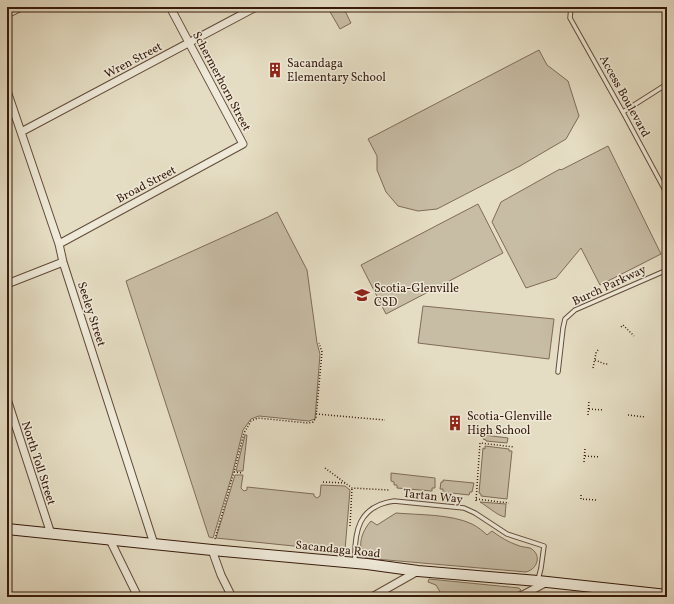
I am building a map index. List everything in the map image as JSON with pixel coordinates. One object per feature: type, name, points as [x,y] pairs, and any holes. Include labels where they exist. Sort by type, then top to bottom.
[{"type":"main road","name":"Sacandaga Road","points":[[7,529],[355,563],[418,571],[543,581],[655,595],[667,595]]},
{"type":"street","points":[[7,14],[21,7]]},
{"type":"street","name":"Schermerhorn Street","points":[[170,7],[243,144]]},
{"type":"street","name":"Wren Street","points":[[21,132],[256,7]]},
{"type":"street","name":"Seeley Street","points":[[7,91],[59,244],[63,262],[154,544]]},
{"type":"street","name":"Broad Street","points":[[59,244],[243,144]]},
{"type":"street","points":[[7,284],[63,262]]},
{"type":"street","name":"North Toll Street","points":[[7,399],[51,534]]},
{"type":"street","points":[[110,540],[138,597]]},
{"type":"street","points":[[212,550],[221,575],[232,597]]},
{"type":"street","points":[[372,597],[418,571]]},
{"type":"street","points":[[519,597],[543,581]]},
{"type":"lane","name":"Access Boulevard","points":[[571,7],[570,18],[667,194]]},
{"type":"lane","points":[[623,112],[667,84]]},
{"type":"lane","name":"Burch Parkway","points":[[558,372],[563,328],[566,319],[575,310],[667,270]]},
{"type":"lane","name":"Tartan Way","points":[[355,563],[354,542],[358,527],[365,515],[382,503],[394,501],[464,508],[475,513],[507,534],[544,546],[541,568],[543,581]]},
{"type":"path","points":[[621,327],[623,325],[634,336]]},
{"type":"path","points":[[215,539],[244,433],[251,421],[258,418],[308,423],[313,422],[316,418],[322,352],[319,343]]},
{"type":"path","points":[[592,368],[598,350]]},
{"type":"path","points":[[594,359],[608,364]]},
{"type":"path","points":[[588,415],[589,400]]},
{"type":"path","points":[[589,409],[604,410]]},
{"type":"path","points":[[316,414],[385,420]]},
{"type":"path","points":[[628,415],[645,417]]},
{"type":"path","points":[[509,502],[476,500],[480,443],[514,447]]},
{"type":"path","points":[[584,462],[585,448]]},
{"type":"path","points":[[585,456],[600,457]]},
{"type":"path","points":[[325,468],[352,488],[389,490]]},
{"type":"path","points":[[234,472],[243,473]]},
{"type":"path","points":[[323,482],[346,483]]},
{"type":"path","points":[[350,526],[352,488]]},
{"type":"path","points":[[581,495],[581,499],[596,500]]},
{"type":"shaded area","points":[[335,7],[343,7],[351,23],[340,29],[329,10]]},
{"type":"shaded area","points":[[539,50],[547,65],[568,81],[579,116],[566,139],[520,166],[437,209],[418,211],[398,206],[386,192],[377,170],[377,156],[368,139]]},
{"type":"shaded area","points":[[608,146],[661,254],[600,285],[581,248],[556,278],[526,288],[492,222],[501,202],[560,169],[561,170]]},
{"type":"shaded area","points":[[478,204],[503,253],[386,314],[361,265]]},
{"type":"shaded area","points":[[277,212],[307,270],[317,343],[320,354],[315,419],[309,421],[259,416],[251,419],[243,430],[232,475],[213,538],[209,537],[126,281]]},
{"type":"shaded area","points":[[423,306],[554,319],[549,359],[418,343]]},
{"type":"shaded area","points":[[245,435],[247,435],[243,471],[236,471]]},
{"type":"shaded area","points":[[484,435],[508,438],[507,443],[486,441],[483,439]]},
{"type":"shaded area","points":[[485,446],[509,449],[509,451],[512,451],[507,499],[481,496],[479,493],[483,448],[485,449]]},
{"type":"shaded area","points":[[391,473],[435,478],[435,488],[432,488],[432,491],[397,488],[397,485],[394,485],[394,482],[391,481]]},
{"type":"shaded area","points":[[235,475],[243,475],[241,488],[244,491],[247,490],[247,487],[314,494],[317,498],[320,496],[321,485],[345,486],[350,490],[345,550],[342,551],[216,538]]},
{"type":"shaded area","points":[[443,480],[474,483],[472,492],[470,492],[469,495],[443,492],[443,489],[440,489],[441,482],[443,482]]},
{"type":"shaded area","points":[[480,502],[506,504],[505,517],[496,513]]},
{"type":"shaded area","points":[[396,513],[454,518],[476,526],[487,535],[492,531],[510,542],[530,548],[534,551],[537,557],[536,565],[526,572],[364,558],[361,543],[365,529],[371,521],[377,525]]},
{"type":"shaded area","points":[[429,579],[519,588],[521,590],[511,597],[443,597],[436,585],[428,582]]},
{"type":"place","name":"Sacandaga Elementary School","points":[[275,70]]},
{"type":"place","name":"Scotia-Glenville CSD","points":[[362,295]]},
{"type":"place","name":"Scotia-Glenville High School","points":[[455,423]]}]
